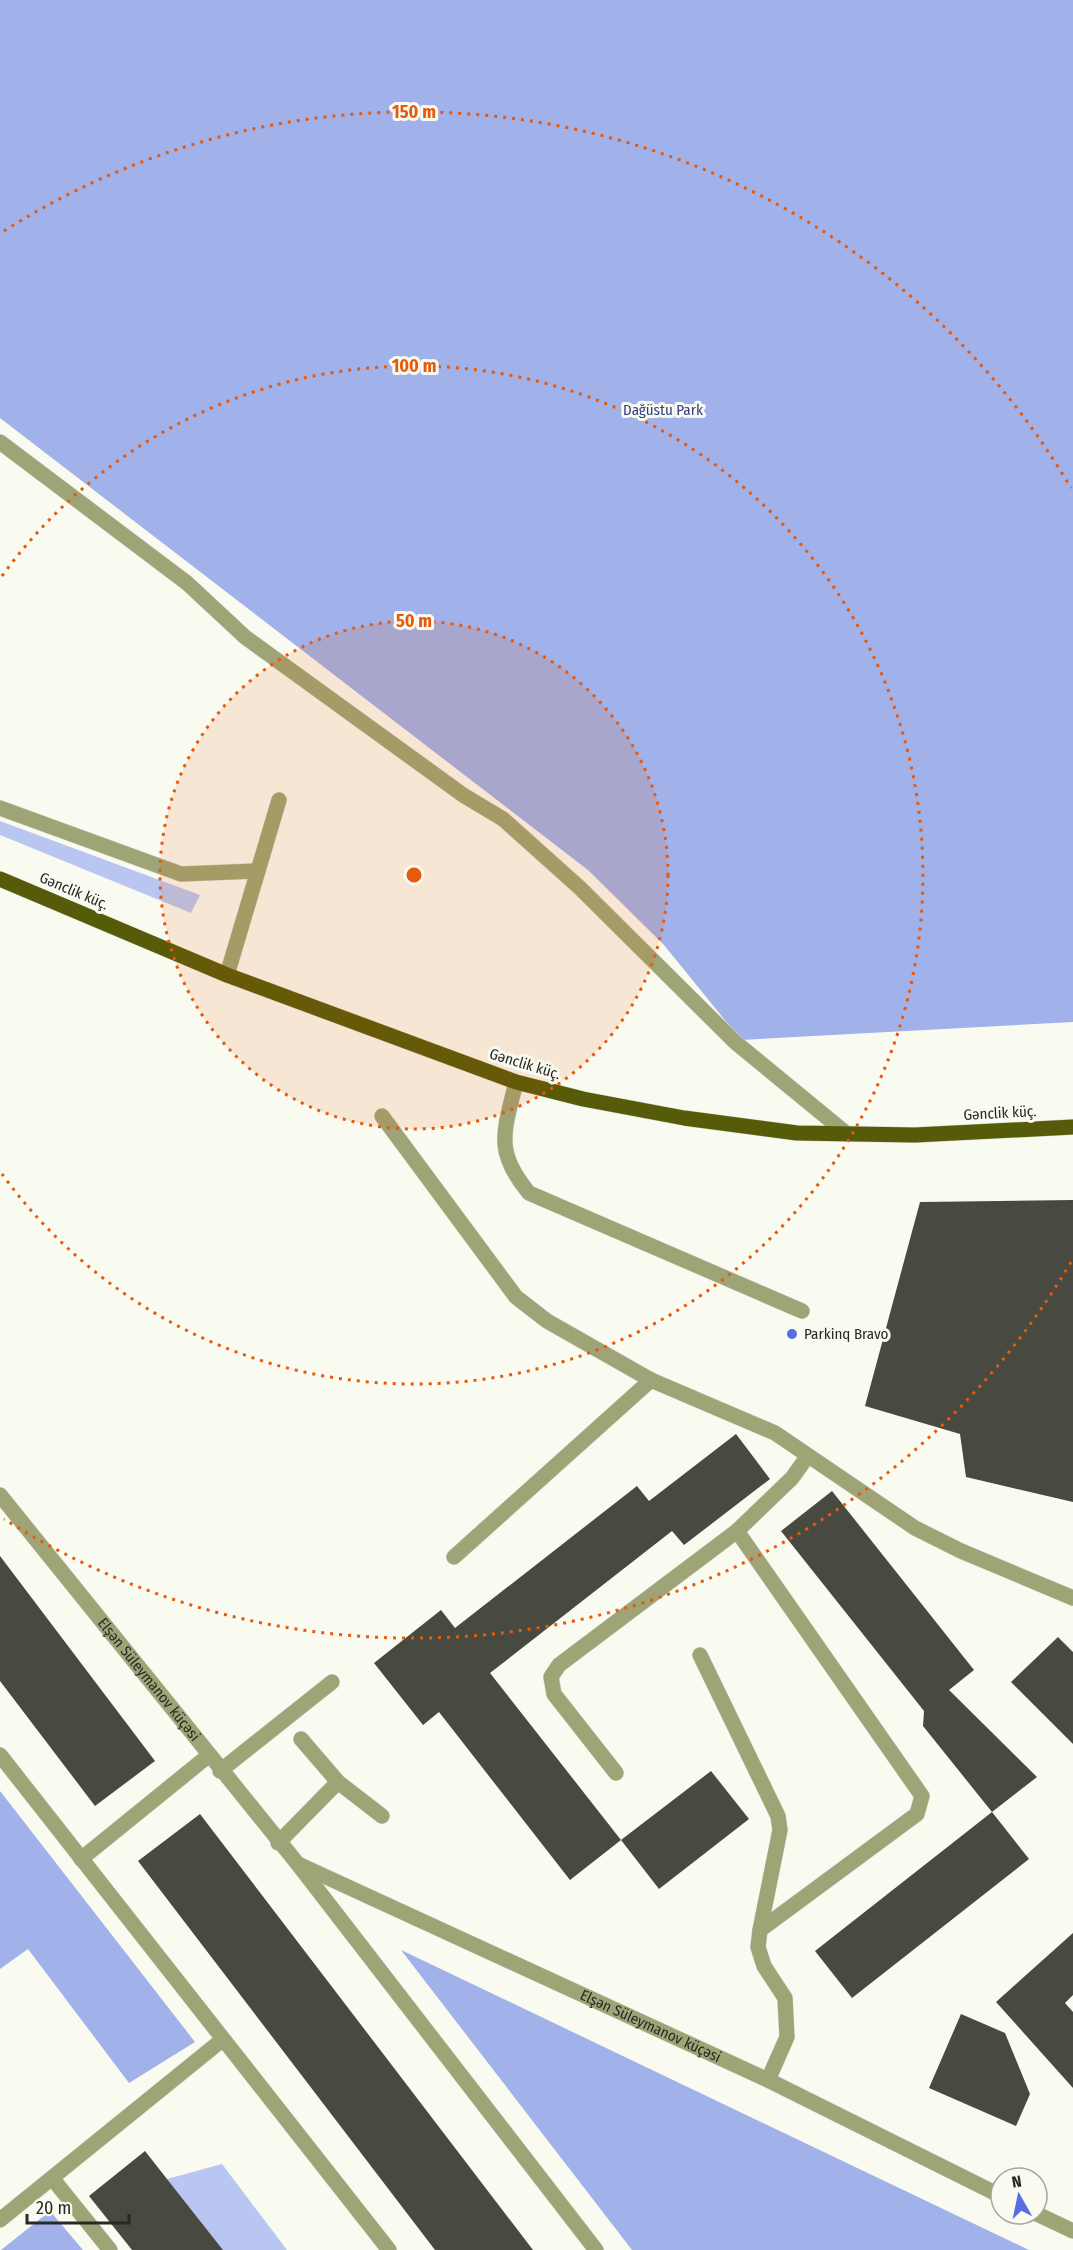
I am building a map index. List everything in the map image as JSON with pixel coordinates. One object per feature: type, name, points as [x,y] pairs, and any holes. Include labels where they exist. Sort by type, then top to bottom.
[{"type":"main road","name":"Gənclik küç.","points":[[0,879],[227,975],[516,1082],[584,1099],[684,1118],[797,1133],[915,1135],[1073,1127]]},
{"type":"street","points":[[0,442],[187,583],[245,637],[463,795],[503,819],[580,888],[735,1042],[847,1134]]},
{"type":"street","points":[[227,975],[279,800]]},
{"type":"street","points":[[0,808],[180,874],[258,871]]},
{"type":"street","points":[[516,1082],[506,1125],[505,1153],[512,1172],[529,1193],[802,1311]]},
{"type":"street","points":[[382,1116],[516,1297],[546,1321],[651,1380],[775,1433],[807,1457],[915,1528],[961,1551],[1073,1599]]},
{"type":"street","points":[[454,1557],[651,1380]]},
{"type":"street","points":[[616,1773],[554,1694],[551,1677],[559,1665],[737,1531],[792,1478],[807,1457]]},
{"type":"street","name":"Elşən Süleymanov küçəsi","points":[[0,1495],[278,1843],[297,1863],[596,2250]]},
{"type":"street","points":[[737,1531],[922,1796],[917,1814],[760,1930]]},
{"type":"street","points":[[700,1655],[778,1816],[780,1830],[758,1947],[764,1966],[785,1998],[787,2037],[768,2080]]},
{"type":"street","points":[[220,1771],[332,1682]]},
{"type":"street","points":[[301,1739],[338,1782],[382,1816]]},
{"type":"street","points":[[0,1755],[389,2250]]},
{"type":"street","points":[[81,1859],[208,1756]]},
{"type":"street","points":[[278,1843],[338,1782]]},
{"type":"street","name":"Elşən Süleymanov küçəsi","points":[[297,1863],[768,2080],[989,2190]]},
{"type":"street","points":[[0,2220],[222,2040]]},
{"type":"street","points":[[52,2178],[110,2250]]},
{"type":"street","points":[[1049,2220],[1073,2231]]},
{"type":"shaded area","points":[[0,821],[200,895],[191,913],[0,835]]},
{"type":"shaded area","points":[[222,2164],[287,2250],[223,2250],[167,2179]]},
{"type":"green space","name":"Dağüstu Park","points":[[0,0],[1073,0],[1073,1022],[741,1040],[664,945],[588,870],[0,418]]},
{"type":"green space","points":[[0,1791],[195,2042],[129,2083],[28,1949],[0,1969]]},
{"type":"green space","points":[[401,1950],[1029,2250],[632,2250]]},
{"type":"green space","points":[[50,2211],[83,2250],[1,2250]]},
{"type":"building","points":[[1073,1200],[1073,1502],[966,1477],[960,1434],[865,1406],[920,1202]]},
{"type":"building","points":[[736,1434],[770,1479],[684,1545],[672,1531],[490,1673],[621,1840],[570,1880],[439,1712],[423,1725],[374,1663],[441,1610],[455,1628],[637,1486],[649,1501]]},
{"type":"building","points":[[832,1491],[974,1670],[949,1690],[1037,1777],[992,1812],[923,1726],[924,1711],[781,1531]]},
{"type":"building","points":[[0,1556],[155,1761],[95,1806],[0,1681]]},
{"type":"building","points":[[1058,1637],[1073,1652],[1073,1744],[1011,1682]]},
{"type":"building","points":[[711,1771],[749,1819],[659,1889],[621,1840]]},
{"type":"building","points":[[992,1812],[1029,1859],[852,1998],[815,1951]]},
{"type":"building","points":[[200,1814],[533,2250],[435,2250],[138,1861]]},
{"type":"building","points":[[1073,1933],[1073,1995],[1065,2003],[1073,2012],[1073,2088],[996,2002]]},
{"type":"building","points":[[961,2014],[1005,2033],[1030,2094],[1016,2126],[929,2088]]},
{"type":"building","points":[[145,2151],[223,2250],[132,2250],[89,2196]]},
{"type":"place","name":"Parkinq Bravo","points":[[792,1334]]}]
